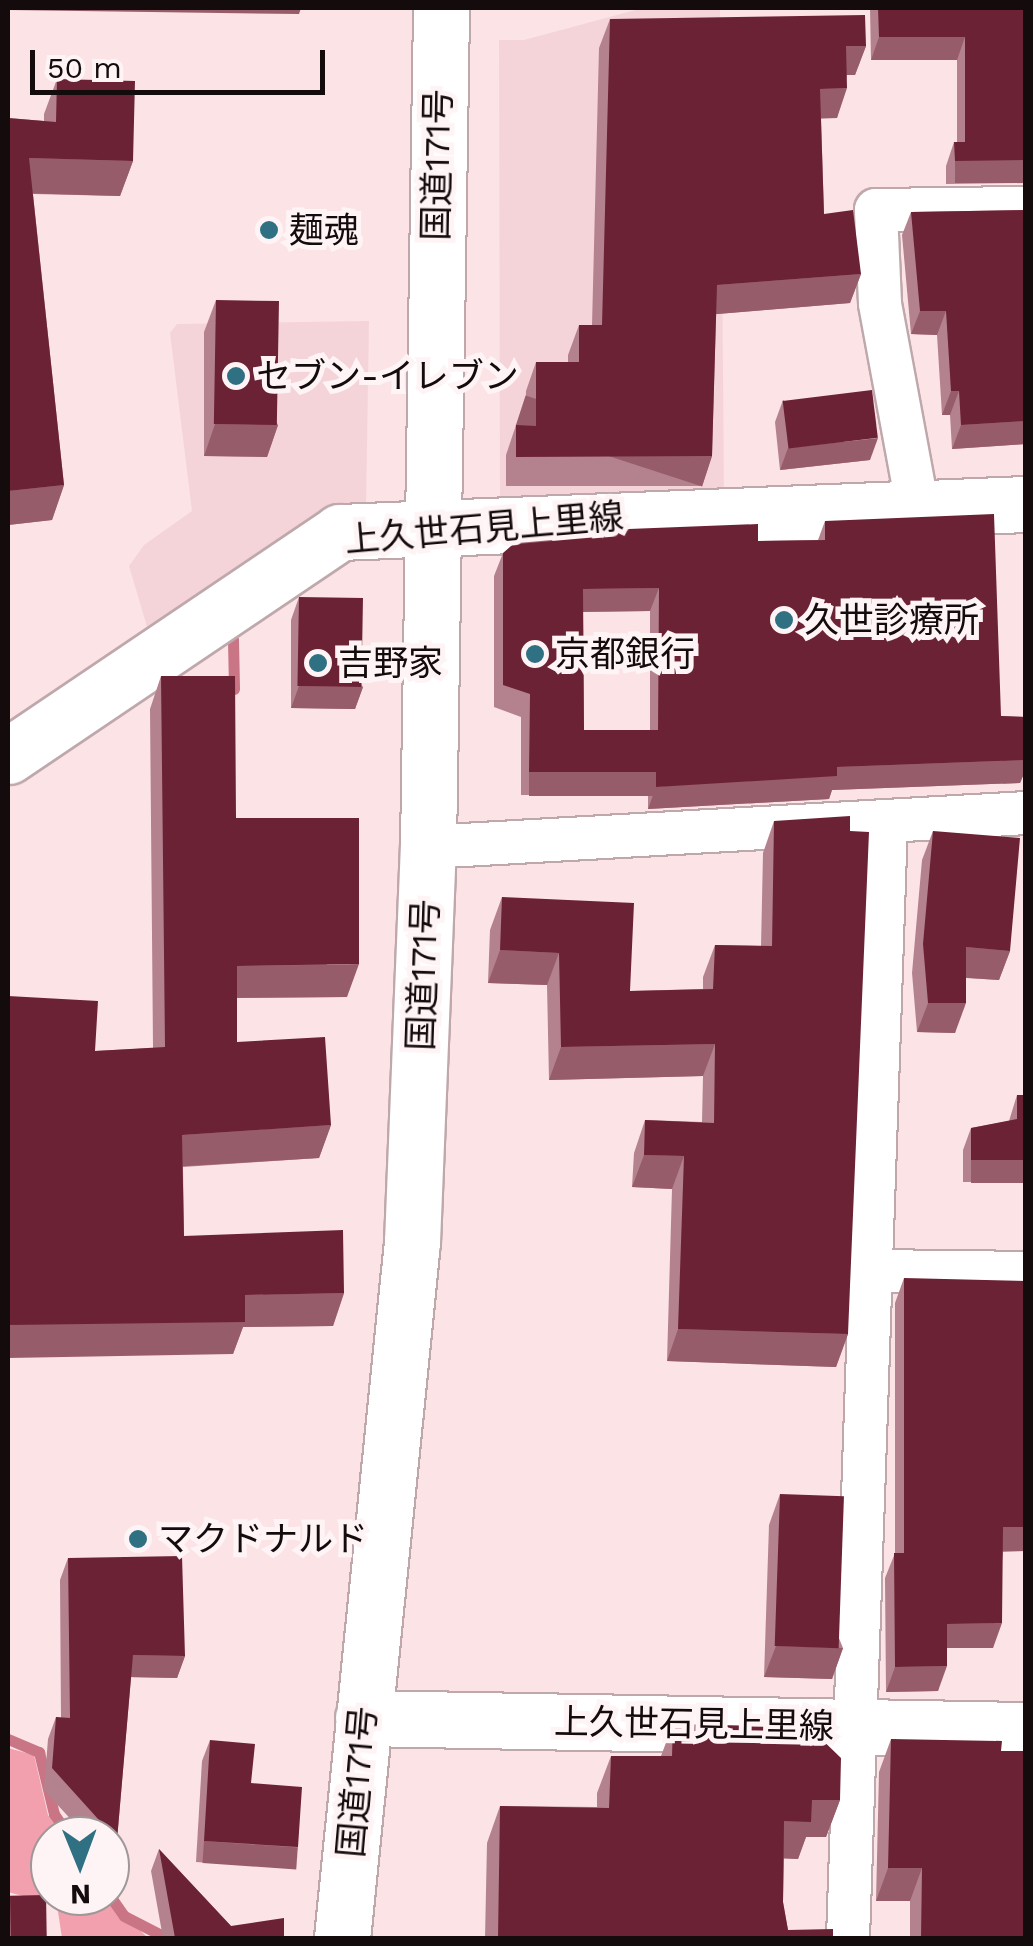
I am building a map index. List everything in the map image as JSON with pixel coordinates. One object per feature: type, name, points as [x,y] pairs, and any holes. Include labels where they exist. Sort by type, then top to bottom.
[{"type":"main road","name":"国道171号","points":[[342,1938],[412,1242],[428,847],[441,8]]},
{"type":"main road","name":"上久世石見上里線","points":[[32,739],[340,532],[430,530],[546,519],[1026,504]]},
{"type":"main road","name":"上久世石見上里線","points":[[363,1718],[1026,1730]]},
{"type":"street","points":[[918,509],[880,304],[876,210],[1026,208]]},
{"type":"street","points":[[428,847],[1026,813]]},
{"type":"street","points":[[848,1938],[886,822]]},
{"type":"street","points":[[871,1271],[1026,1273]]},
{"type":"shaded area","points":[[643,8],[720,8],[724,497],[500,500],[499,40],[524,40]]},
{"type":"shaded area","points":[[369,321],[366,506],[150,637],[129,566],[144,545],[192,511],[170,333],[177,324]]},
{"type":"shaded area","points":[[8,1748],[34,1755],[49,1816],[30,1816],[30,1898],[8,1892]]},
{"type":"shaded area","points":[[59,1916],[125,1916],[148,1938],[62,1938]]},
{"type":"building","points":[[878,8],[1026,8],[1026,160],[955,161],[954,142],[965,142],[965,37],[879,37]]},
{"type":"building","points":[[865,15],[866,46],[846,46],[847,88],[820,89],[824,214],[853,210],[861,274],[717,285],[712,456],[516,457],[516,425],[536,426],[536,362],[579,362],[579,325],[602,325],[610,19]]},
{"type":"building","points":[[57,79],[135,81],[133,161],[29,158],[64,485],[8,491],[8,118],[56,122]]},
{"type":"building","points":[[1026,210],[1026,421],[961,425],[959,391],[951,391],[946,311],[920,311],[911,212]]},
{"type":"building","name":"セブン-イレブン","points":[[216,300],[279,301],[277,425],[214,424]]},
{"type":"building","points":[[872,390],[878,438],[789,449],[783,401]]},
{"type":"building","points":[[994,514],[1001,716],[1026,717],[1026,760],[837,767],[837,776],[656,787],[656,772],[529,772],[530,694],[503,685],[503,553],[526,533],[758,524],[758,541],[825,540],[825,521]],"holes":[[[659,588],[658,730],[584,730],[583,589]]]},
{"type":"building","name":"吉野家","points":[[299,597],[363,598],[361,687],[297,686]]},
{"type":"building","points":[[161,676],[235,676],[236,818],[359,818],[359,964],[237,966],[237,1042],[325,1037],[331,1125],[182,1135],[184,1236],[343,1230],[344,1293],[245,1295],[245,1322],[8,1325],[8,996],[98,1001],[95,1051],[165,1047]]},
{"type":"building","points":[[850,816],[850,831],[869,832],[848,1334],[678,1329],[684,1156],[644,1155],[645,1120],[714,1123],[715,1044],[561,1047],[559,953],[500,950],[502,897],[634,903],[630,991],[713,989],[715,945],[772,946],[774,821]]},
{"type":"building","points":[[933,831],[1020,838],[1010,951],[966,947],[966,1003],[928,1003],[923,944]]},
{"type":"building","points":[[1017,1095],[1026,1095],[1026,1160],[971,1160],[971,1128],[1017,1119]]},
{"type":"building","points":[[904,1278],[1026,1281],[1026,1527],[1003,1527],[1002,1623],[947,1624],[947,1666],[895,1667],[894,1553],[904,1553]]},
{"type":"building","points":[[780,1494],[844,1496],[839,1648],[775,1646]]},
{"type":"building","points":[[182,1556],[185,1656],[133,1655],[119,1816],[95,1816],[52,1768],[56,1717],[70,1718],[68,1558]]},
{"type":"building","points":[[673,1724],[809,1727],[841,1758],[840,1800],[812,1800],[811,1822],[784,1821],[783,1902],[788,1930],[833,1929],[833,1938],[498,1938],[500,1806],[609,1808],[611,1756],[672,1756]]},
{"type":"building","points":[[891,1739],[1002,1741],[1001,1751],[1026,1751],[1026,1938],[921,1938],[922,1868],[888,1868]]},
{"type":"building","points":[[210,1740],[255,1744],[251,1783],[302,1787],[298,1847],[204,1841]]},
{"type":"building","points":[[159,1849],[231,1926],[284,1918],[284,1938],[175,1938]]},
{"type":"building","points":[[30,1895],[30,1916],[46,1916],[47,1938],[11,1938],[10,1896]]},
{"type":"waterway","points":[[221,639],[229,634],[233,640],[234,689]]},
{"type":"waterway","points":[[8,1739],[39,1752],[55,1816]]},
{"type":"waterway","points":[[124,1916],[167,1938]]},
{"type":"place","name":"麺魂","points":[[269,230]]},
{"type":"place","name":"セブン-イレブン","points":[[236,376]]},
{"type":"place","name":"久世診療所","points":[[784,620]]},
{"type":"place","name":"京都銀行","points":[[535,654]]},
{"type":"place","name":"吉野家","points":[[318,663]]},
{"type":"place","name":"マクドナルド","points":[[138,1539]]}]
